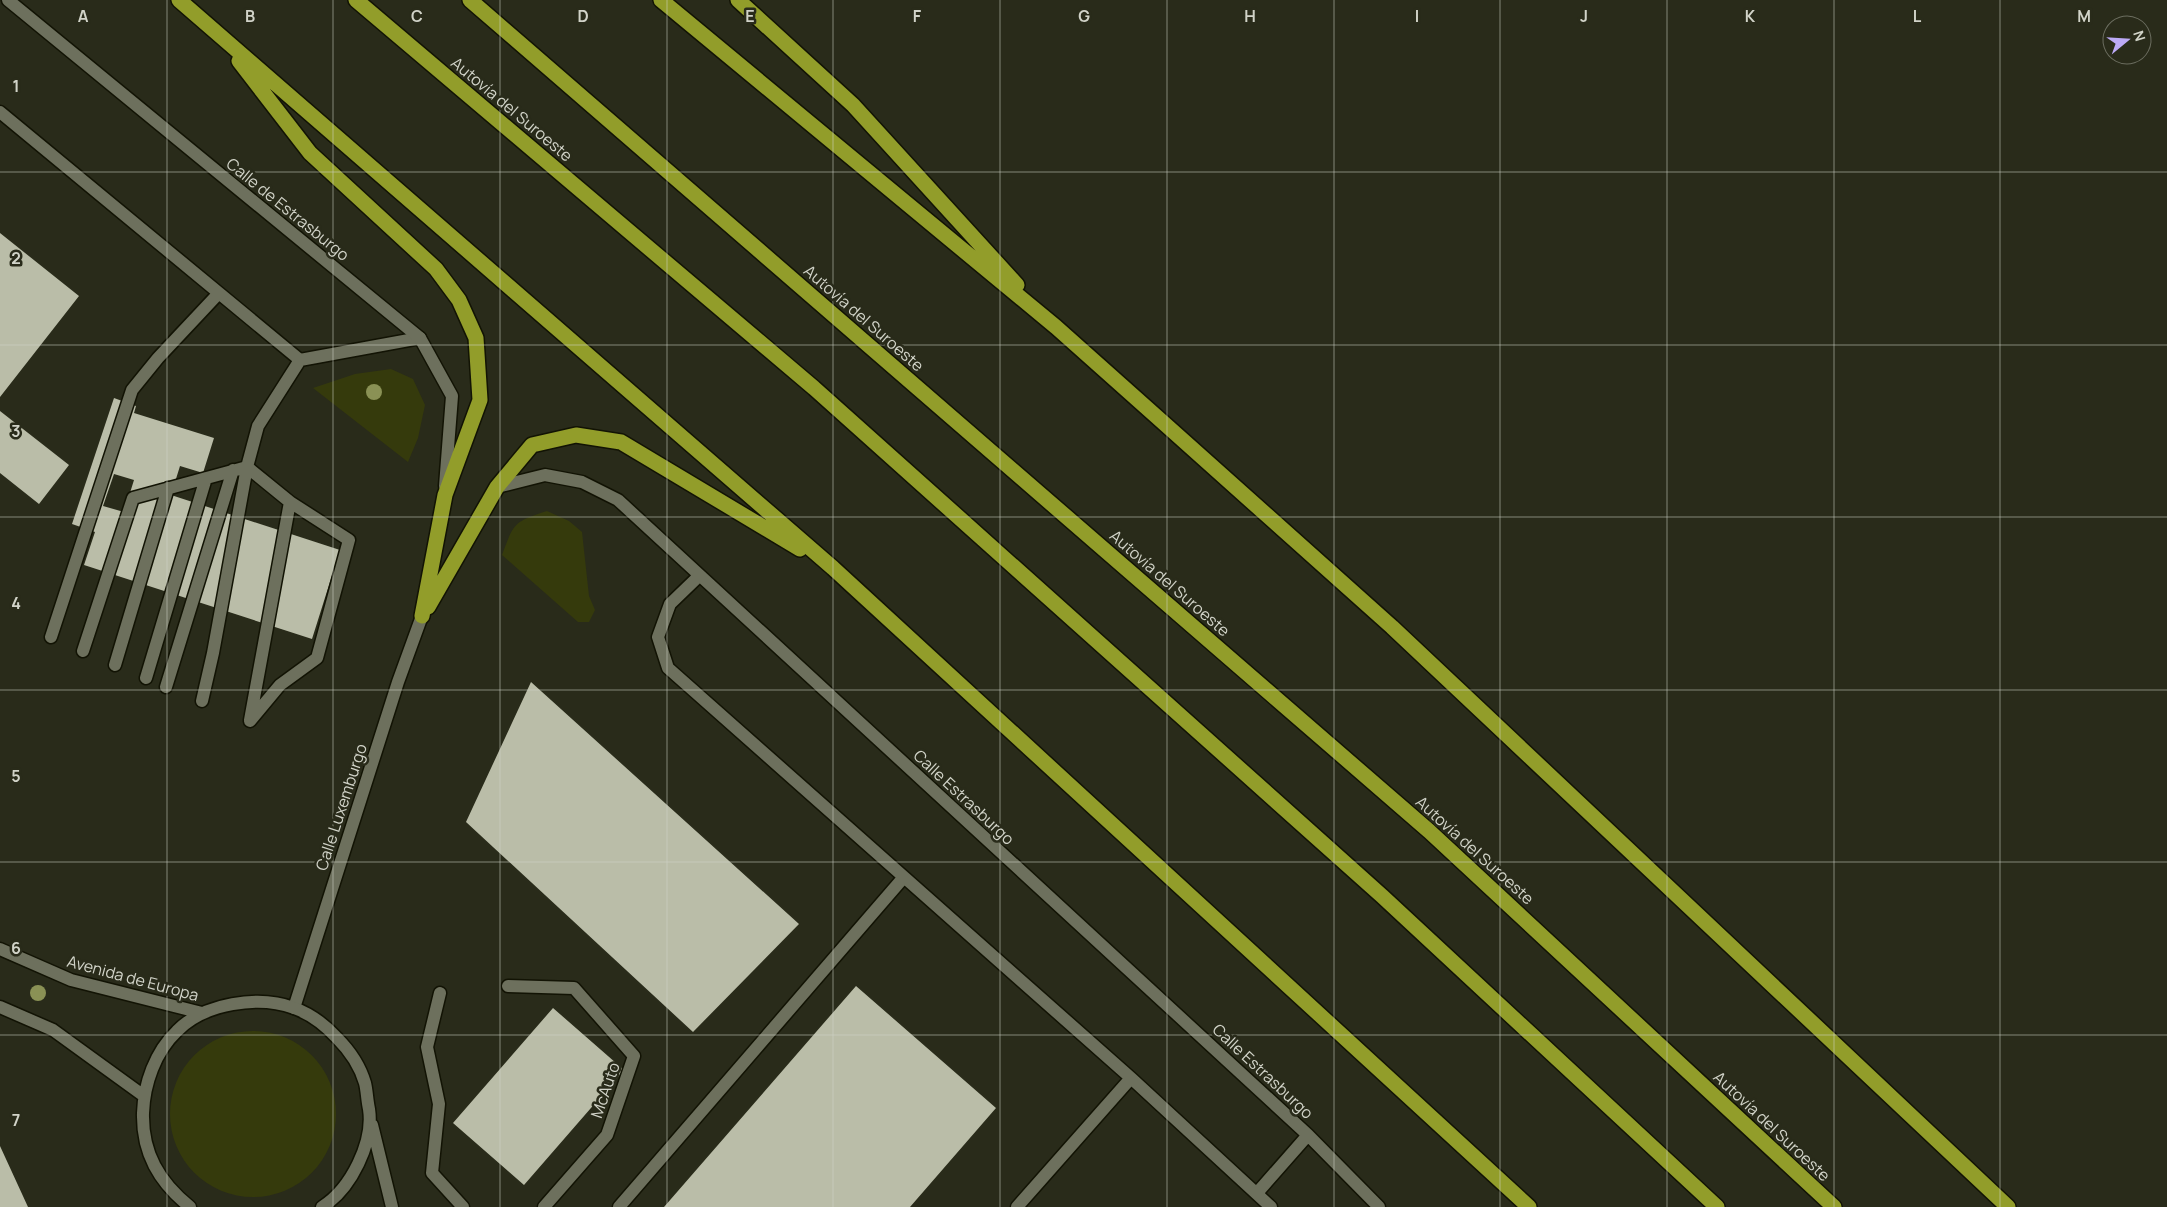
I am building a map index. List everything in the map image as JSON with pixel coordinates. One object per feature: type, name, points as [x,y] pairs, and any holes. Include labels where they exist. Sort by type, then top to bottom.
[{"type":"highway","points":[[180,0],[833,568],[1529,1207]]},
{"type":"highway","name":"Autovía del Suroeste","points":[[356,0],[814,388],[1382,896],[1717,1207]]},
{"type":"highway","name":"Autovía del Suroeste","points":[[470,0],[1429,831],[1834,1207]]},
{"type":"highway","points":[[661,0],[1056,327],[1392,627],[2008,1207]]},
{"type":"highway","points":[[738,0],[853,105],[1056,327]]},
{"type":"highway","points":[[218,34],[310,153],[436,269],[459,300],[476,338],[480,400],[445,495],[422,616]]},
{"type":"highway","points":[[422,616],[497,487],[532,445],[576,435],[621,442],[833,568]]},
{"type":"street","name":"Calle de Estrasburgo","points":[[8,0],[420,338],[452,396],[445,495]]},
{"type":"street","points":[[1,115],[300,360]]},
{"type":"street","points":[[50,638],[132,390],[158,358],[219,293]]},
{"type":"street","points":[[202,701],[247,467],[258,426],[300,360],[420,338]]},
{"type":"street","points":[[83,651],[133,498],[247,467]]},
{"type":"street","points":[[247,467],[290,502],[349,540],[318,658],[280,685],[250,722],[290,502]]},
{"type":"street","points":[[166,687],[233,470]]},
{"type":"street","name":"Calle Estrasburgo","points":[[497,487],[545,475],[582,482],[618,500],[1308,1135],[1379,1207]]},
{"type":"street","points":[[146,678],[206,478]]},
{"type":"street","points":[[115,665],[168,488]]},
{"type":"street","points":[[699,576],[670,604],[658,637],[668,668],[1130,1078],[1271,1207]]},
{"type":"street","name":"Calle Luxemburgo","points":[[294,1008],[393,698],[422,616]]},
{"type":"street","points":[[619,1207],[904,877]]},
{"type":"street","name":"Avenida de Europa","points":[[0,949],[71,980],[202,1013]]},
{"type":"street","name":"McAuto","points":[[508,986],[574,988],[634,1056],[607,1135],[544,1207]]},
{"type":"street","points":[[440,994],[427,1047],[439,1104],[432,1173],[463,1207]]},
{"type":"street","points":[[190,1207],[172,1192],[153,1164],[143,1131],[144,1096],[150,1072],[162,1050],[177,1030],[202,1013],[225,1006],[254,1001],[294,1008],[325,1025],[349,1050],[365,1082],[370,1117],[392,1207]]},
{"type":"street","points":[[0,1007],[53,1030],[144,1096]]},
{"type":"street","points":[[1017,1207],[1130,1078]]},
{"type":"street","points":[[322,1207],[329,1203],[351,1178],[364,1149],[370,1117]]},
{"type":"street","points":[[1257,1193],[1308,1135]]},
{"type":"green space","points":[[391,369],[413,379],[425,405],[418,438],[408,462],[313,388],[355,374]]},
{"type":"green space","points":[[547,511],[569,521],[582,532],[589,596],[595,610],[589,622],[578,622],[502,555],[509,536],[516,525],[527,518]]},
{"type":"green space","points":[[261,1031],[285,1037],[312,1055],[330,1082],[335,1098],[335,1130],[330,1146],[312,1173],[299,1183],[277,1194],[245,1197],[221,1191],[200,1178],[189,1167],[173,1138],[170,1106],[176,1082],[189,1061],[200,1050],[229,1034]]},
{"type":"building","points":[[0,233],[79,296],[0,397]]},
{"type":"building","points":[[114,398],[136,406],[134,413],[214,438],[203,473],[180,466],[171,495],[340,550],[312,639],[84,565],[95,532],[72,524]],"holes":[[[114,474],[134,480],[124,512],[103,506]]]},
{"type":"building","points":[[0,411],[69,465],[39,504],[0,473]]},
{"type":"building","points":[[531,682],[799,924],[693,1032],[466,822]]},
{"type":"building","points":[[856,986],[996,1108],[910,1207],[664,1207]]},
{"type":"building","points":[[553,1008],[624,1070],[524,1185],[453,1123]]},
{"type":"building","points":[[0,1146],[28,1207],[0,1207]]}]
